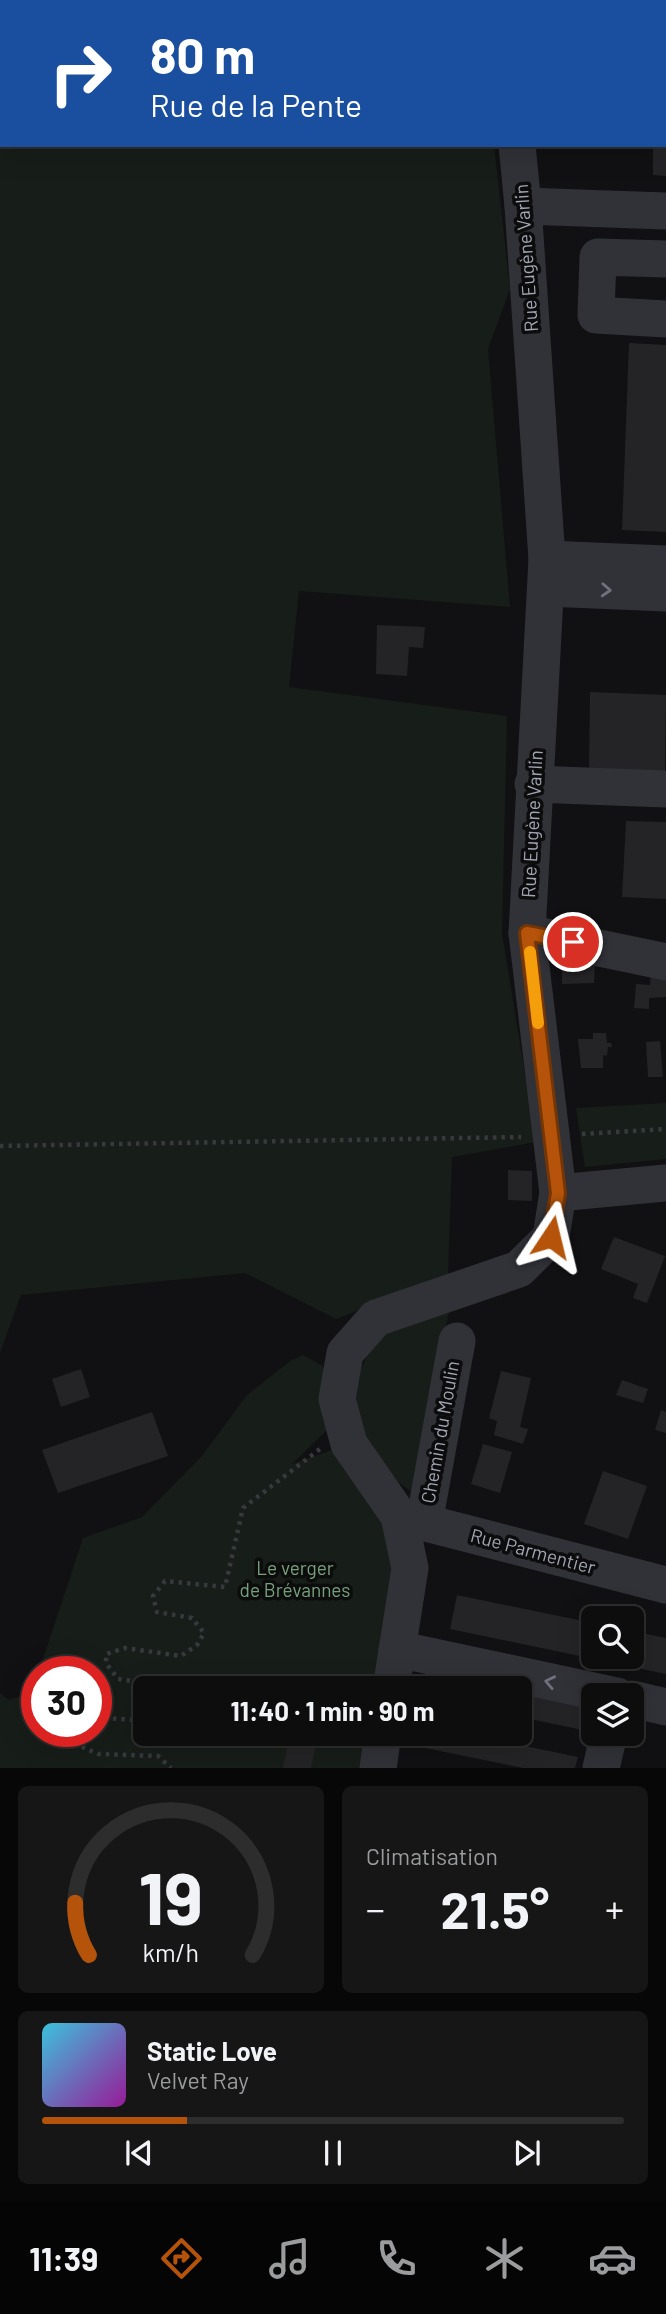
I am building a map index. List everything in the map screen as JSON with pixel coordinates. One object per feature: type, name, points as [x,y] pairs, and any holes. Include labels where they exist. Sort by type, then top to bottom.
[{"type":"street","name":"Rue Eugène Varlin","points":[[393,1676],[410,1568],[411,1520],[349,1444],[337,1399],[345,1353],[376,1318],[519,1269],[551,1237],[558,1193],[527,933],[546,573],[517,147]]},
{"type":"street","points":[[523,206],[666,211]]},
{"type":"street","points":[[666,259],[598,257],[596,316],[666,318]]},
{"type":"street","points":[[546,573],[666,564]]},
{"type":"street","points":[[546,573],[666,593]]},
{"type":"street","points":[[533,784],[666,789]]},
{"type":"street","points":[[527,933],[666,961]]},
{"type":"street","points":[[558,1193],[666,1183]]},
{"type":"street","name":"Chemin du Moulin","points":[[411,1520],[457,1341]]},
{"type":"street","name":"Rue Parmentier","points":[[411,1520],[666,1586]]},
{"type":"street","points":[[397,1650],[581,1688]]},
{"type":"street","points":[[644,1702],[666,1707]]},
{"type":"street","points":[[378,1768],[381,1746]]},
{"type":"street","points":[[601,1768],[606,1746]]},
{"type":"path","points":[[0,1146],[552,1136],[666,1129]]},
{"type":"path","points":[[133,1681],[118,1679],[106,1663],[106,1654],[125,1648],[181,1656],[197,1645],[204,1633],[192,1618],[157,1612],[153,1596],[165,1581],[225,1587],[243,1508],[345,1430]]},
{"type":"path","points":[[112,1718],[133,1720]]},
{"type":"path","points":[[82,1747],[98,1754],[158,1756],[171,1768]]},
{"type":"green space","points":[[0,147],[494,147],[510,289],[488,349],[510,607],[299,591],[289,687],[507,716],[502,933],[536,1142],[452,1157],[448,1275],[336,1319],[245,1273],[21,1295],[0,1353]]},
{"type":"green space","points":[[666,1103],[666,1159],[585,1167],[576,1108]]},
{"type":"green space","points":[[449,1310],[415,1494],[398,1482],[375,1456],[357,1425],[354,1385],[370,1349],[393,1327]]},
{"type":"green space","name":"Le verger de Brévannes","points":[[303,1355],[323,1366],[326,1431],[292,1464],[349,1444],[399,1516],[392,1676],[133,1676],[133,1746],[381,1746],[377,1768],[0,1768],[0,1693],[9,1700],[21,1696],[21,1747],[112,1747],[112,1656],[44,1656],[83,1538],[142,1517],[201,1457],[247,1395],[290,1361]]},
{"type":"building","points":[[653,147],[666,147],[666,176],[653,175]]},
{"type":"building","points":[[629,343],[666,345],[666,532],[622,530]]},
{"type":"building","points":[[377,625],[425,627],[423,648],[409,647],[407,676],[376,674]]},
{"type":"building","points":[[590,692],[666,695],[665,772],[589,770]]},
{"type":"building","points":[[626,821],[666,822],[666,899],[622,897]]},
{"type":"building","points":[[577,961],[595,961],[594,983],[562,984],[562,966],[576,967]]},
{"type":"building","points":[[651,973],[666,976],[666,997],[649,998],[649,1009],[634,1008],[636,984],[650,985]]},
{"type":"building","points":[[593,1033],[606,1033],[607,1043],[611,1043],[612,1047],[608,1047],[607,1056],[603,1055],[603,1068],[581,1068],[578,1039],[593,1039]]},
{"type":"building","points":[[660,1041],[663,1077],[648,1077],[646,1042]]},
{"type":"building","points":[[508,1170],[532,1171],[532,1201],[508,1200]]},
{"type":"building","points":[[614,1237],[665,1256],[647,1303],[633,1298],[638,1284],[601,1269]]},
{"type":"building","points":[[81,1369],[90,1397],[61,1407],[52,1379]]},
{"type":"building","points":[[501,1371],[531,1378],[520,1427],[528,1429],[523,1444],[494,1435],[497,1421],[489,1418]]},
{"type":"building","points":[[622,1380],[648,1389],[643,1403],[616,1395]]},
{"type":"building","points":[[661,1410],[666,1412],[666,1433],[655,1430]]},
{"type":"building","points":[[152,1412],[168,1456],[58,1493],[42,1450]]},
{"type":"building","points":[[483,1444],[512,1452],[500,1493],[471,1484]]},
{"type":"building","points":[[603,1471],[647,1486],[628,1539],[584,1524]]},
{"type":"building","points":[[457,1595],[581,1621],[581,1656],[450,1629]]},
{"type":"building","points":[[644,1633],[666,1638],[666,1674],[642,1669]]},
{"type":"building","points":[[532,1697],[581,1707],[581,1730],[532,1719]]},
{"type":"building","points":[[288,1746],[316,1746],[311,1768],[283,1768]]},
{"type":"building","points":[[525,1746],[578,1757],[575,1768],[523,1768],[425,1748]]},
{"type":"slow traffic","points":[[530,952],[538,1023]]},
{"type":"route","points":[[551,1237],[558,1193],[527,933],[573,942]]}]
